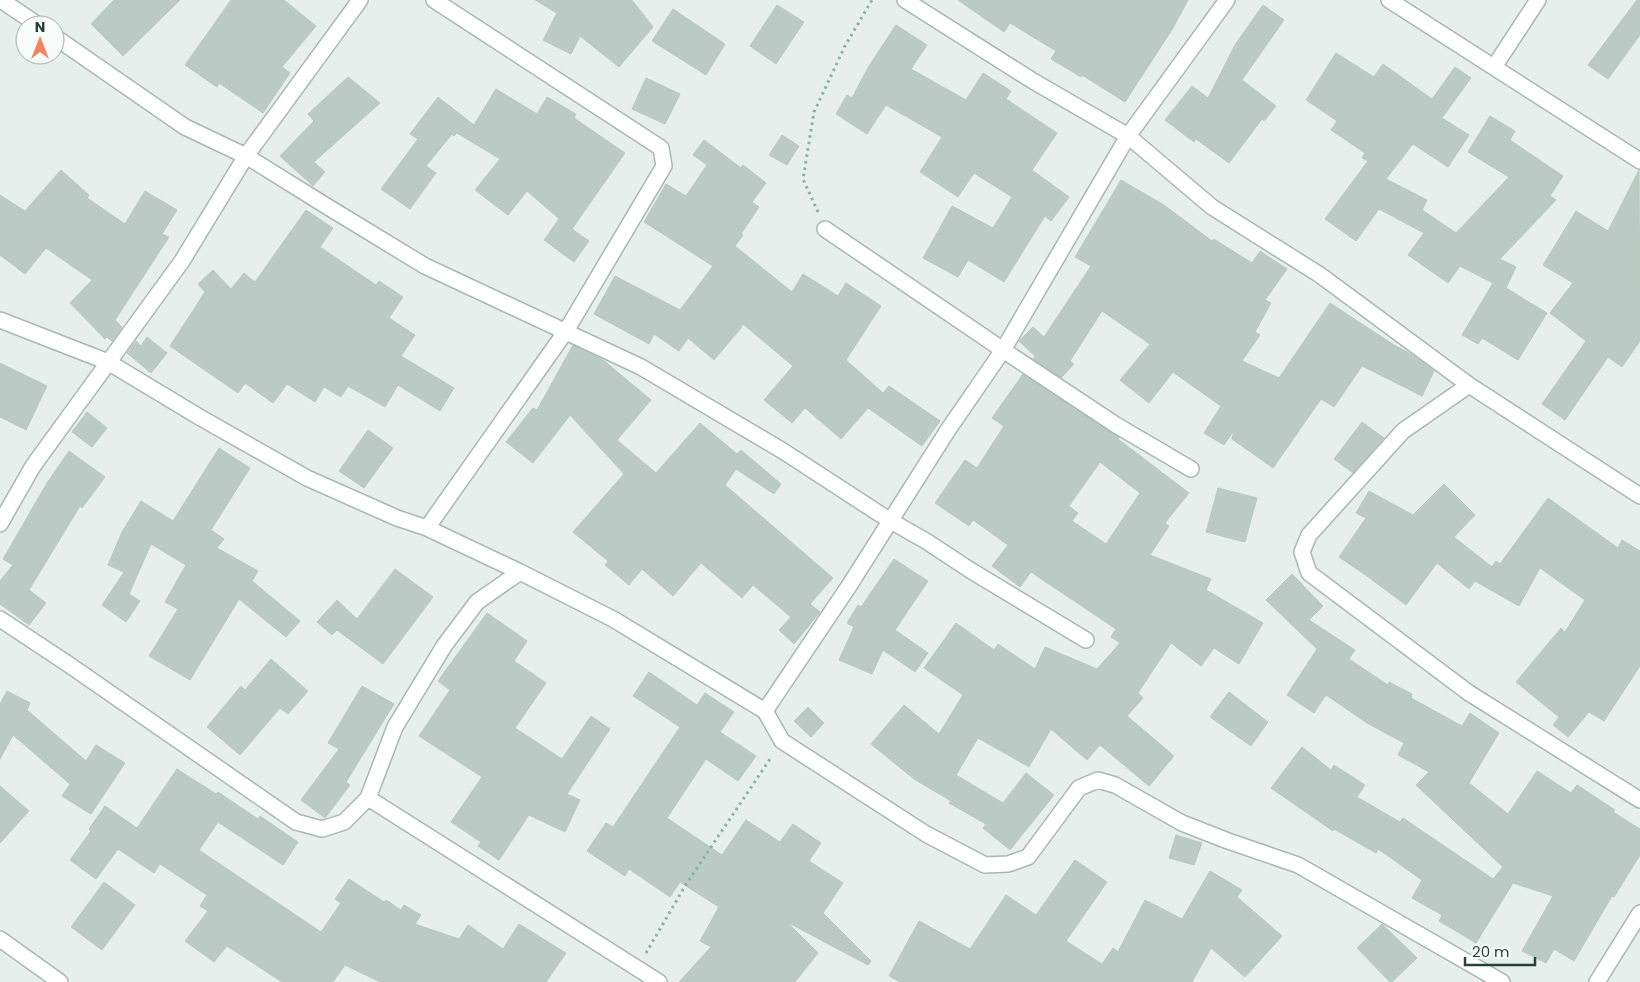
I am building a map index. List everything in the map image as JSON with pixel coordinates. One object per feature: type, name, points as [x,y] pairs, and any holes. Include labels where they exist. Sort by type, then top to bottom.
[{"type":"street","points":[[1,0],[23,15]]},
{"type":"street","points":[[0,524],[33,466],[182,261],[246,156],[360,0]]},
{"type":"street","points":[[427,528],[566,331],[664,166],[661,148],[434,0]]},
{"type":"street","points":[[905,0],[1033,81],[1128,136],[1212,207],[1320,275],[1469,385],[1640,496]]},
{"type":"street","points":[[765,711],[849,586],[948,430],[1003,350],[1128,136],[1227,0]]},
{"type":"street","points":[[1389,0],[1640,161]]},
{"type":"street","points":[[1494,67],[1538,0]]},
{"type":"street","points":[[65,44],[185,127],[246,156],[425,266],[641,367],[783,451],[890,520],[926,540],[970,570],[1086,640]]},
{"type":"street","points":[[825,229],[1116,425],[1192,469]]},
{"type":"street","points":[[0,320],[108,362],[201,418],[307,478],[397,518],[427,528],[613,619],[765,711],[782,741],[926,834],[985,865],[1008,864],[1028,856],[1079,788],[1098,780],[1115,785],[1182,823],[1298,866],[1502,982]]},
{"type":"street","points":[[1469,385],[1403,431],[1309,535],[1302,552],[1309,573],[1469,693],[1640,800]]},
{"type":"street","points":[[0,619],[296,822],[322,828],[344,822],[368,798],[395,726],[444,646],[477,602],[520,572]]},
{"type":"street","points":[[368,798],[659,982]]},
{"type":"street","points":[[1599,982],[1640,913]]},
{"type":"street","points":[[0,939],[60,982]]},
{"type":"path","points":[[825,229],[804,179],[814,112],[846,46],[872,0]]},
{"type":"path","points":[[637,969],[685,886],[782,741]]},
{"type":"building","points":[[114,0],[180,0],[123,56],[91,24]]},
{"type":"building","points":[[231,0],[284,0],[316,26],[282,67],[290,73],[263,113],[219,83],[217,87],[185,65]]},
{"type":"building","points":[[535,0],[632,0],[653,27],[619,67],[580,36],[571,54],[543,40],[557,13]]},
{"type":"building","points":[[958,0],[1188,0],[1173,28],[1125,102],[1082,75],[1081,77],[1051,59],[1056,51],[1010,23],[1004,32]]},
{"type":"building","points":[[1637,0],[1640,0],[1640,35],[1608,79],[1588,65]]},
{"type":"building","points":[[777,5],[804,22],[776,64],[750,46]]},
{"type":"building","points":[[1263,5],[1284,20],[1242,80],[1276,106],[1264,121],[1262,119],[1229,163],[1196,139],[1194,142],[1165,120],[1192,86],[1208,98],[1235,45]]},
{"type":"building","points":[[673,9],[725,44],[706,75],[652,41]]},
{"type":"building","points":[[896,25],[927,45],[911,69],[966,100],[983,73],[1011,91],[1006,99],[1057,133],[1032,170],[1069,197],[1051,221],[1045,216],[1004,282],[968,260],[958,277],[923,258],[952,206],[993,228],[1012,197],[974,173],[958,197],[920,172],[942,137],[886,105],[867,134],[836,114],[847,95],[852,98],[869,66]]},
{"type":"building","points":[[1336,53],[1374,77],[1383,64],[1432,99],[1455,67],[1471,78],[1442,118],[1469,135],[1448,167],[1413,144],[1386,179],[1427,200],[1422,210],[1456,233],[1509,177],[1468,152],[1490,116],[1515,131],[1510,140],[1563,176],[1550,196],[1556,200],[1500,259],[1516,267],[1506,288],[1547,313],[1518,360],[1482,338],[1478,344],[1462,335],[1493,283],[1460,266],[1448,283],[1408,255],[1424,233],[1379,209],[1356,241],[1325,219],[1368,161],[1362,158],[1365,153],[1331,130],[1337,121],[1306,100]]},
{"type":"building","points":[[348,77],[380,103],[314,162],[325,172],[313,186],[280,156],[314,121],[308,114]]},
{"type":"building","points":[[646,78],[680,94],[665,124],[632,109]]},
{"type":"building","points":[[496,89],[537,114],[547,97],[576,114],[574,118],[625,153],[572,229],[589,241],[574,262],[544,240],[559,219],[564,223],[527,191],[508,215],[475,190],[500,159],[457,133],[454,136],[452,134],[426,166],[436,173],[410,209],[381,189],[418,139],[410,134],[438,97],[474,125]]},
{"type":"building","points":[[782,135],[799,146],[787,165],[769,155]]},
{"type":"building","points":[[704,140],[741,168],[743,165],[766,183],[752,202],[759,207],[735,246],[792,292],[803,274],[838,296],[846,283],[881,306],[846,360],[883,393],[889,386],[940,421],[922,446],[868,408],[841,439],[805,408],[792,423],[764,400],[793,366],[743,324],[714,360],[688,338],[679,351],[654,334],[649,344],[594,314],[615,276],[680,310],[713,266],[644,222],[666,184],[686,196],[707,165],[693,155]]},
{"type":"building","points":[[61,170],[89,195],[87,198],[125,224],[145,191],[177,210],[162,234],[169,237],[115,320],[122,327],[112,341],[107,337],[105,339],[70,303],[92,280],[46,248],[25,274],[0,255],[0,195],[25,211]]},
{"type":"building","points":[[1639,170],[1640,341],[1622,367],[1608,357],[1565,420],[1542,404],[1586,341],[1550,313],[1573,283],[1543,265],[1576,211],[1608,231]]},
{"type":"building","points":[[1121,180],[1164,205],[1212,241],[1214,239],[1252,263],[1260,251],[1287,269],[1265,300],[1271,303],[1255,332],[1260,335],[1242,361],[1279,378],[1330,303],[1411,354],[1434,371],[1422,396],[1362,366],[1334,407],[1321,399],[1273,468],[1232,439],[1234,430],[1224,445],[1204,433],[1221,406],[1173,372],[1149,403],[1120,380],[1150,344],[1102,311],[1070,361],[1074,364],[1061,378],[1033,359],[1035,356],[1019,341],[1033,327],[1044,337],[1091,266],[1075,257]]},
{"type":"building","points":[[306,210],[333,228],[320,247],[376,285],[379,281],[403,297],[389,318],[415,335],[401,356],[454,388],[440,411],[398,385],[385,407],[348,386],[341,397],[324,387],[315,402],[287,384],[273,403],[245,383],[238,393],[170,346],[205,292],[198,284],[213,270],[231,289],[244,273],[255,282]]},
{"type":"building","points":[[147,337],[167,353],[151,373],[127,353],[136,341],[141,346]]},
{"type":"building","points":[[573,345],[603,360],[651,400],[617,440],[656,473],[700,423],[737,454],[741,450],[781,484],[774,494],[736,469],[725,485],[833,578],[810,604],[820,612],[794,644],[779,630],[791,617],[753,585],[742,598],[701,563],[673,596],[642,569],[629,585],[605,565],[608,561],[573,532],[624,474],[570,415],[533,463],[506,442],[533,408],[537,410]]},
{"type":"building","points":[[0,363],[47,386],[26,430],[0,417]]},
{"type":"building","points":[[1023,374],[1119,437],[1118,439],[1189,493],[1165,523],[1169,526],[1150,555],[1211,579],[1206,590],[1263,623],[1239,664],[1214,648],[1201,666],[1171,643],[1138,693],[1143,698],[1127,716],[1174,756],[1149,786],[1100,745],[1087,760],[1051,729],[1029,767],[978,738],[956,775],[1003,803],[1026,773],[1054,795],[1010,850],[983,828],[986,824],[949,803],[951,801],[914,779],[871,744],[904,705],[939,734],[963,695],[924,668],[956,623],[994,650],[998,644],[1035,669],[1045,647],[1097,669],[1120,643],[1111,637],[1116,629],[1031,572],[1020,587],[992,566],[1008,545],[973,520],[969,526],[935,503],[965,460],[977,468],[1004,426],[992,418]],"holes":[[[1100,462],[1140,493],[1106,544],[1072,521],[1078,513],[1069,506]]]},
{"type":"building","points":[[87,412],[107,428],[92,447],[72,432]]},
{"type":"building","points":[[1362,422],[1384,438],[1353,473],[1334,459]]},
{"type":"building","points":[[368,430],[393,448],[364,488],[339,471]]},
{"type":"building","points":[[219,448],[250,468],[211,530],[224,539],[217,548],[258,571],[252,581],[300,621],[286,637],[239,599],[190,680],[149,656],[178,609],[165,602],[186,565],[151,544],[129,594],[140,601],[126,622],[102,605],[124,572],[108,565],[122,532],[141,501],[173,521]]},
{"type":"building","points":[[69,451],[105,477],[82,508],[80,506],[29,590],[46,603],[29,625],[0,604],[0,581],[13,565],[3,559],[47,483]]},
{"type":"building","points":[[1444,484],[1475,515],[1454,537],[1492,567],[1496,561],[1500,564],[1548,498],[1618,548],[1622,540],[1640,551],[1640,666],[1604,721],[1589,712],[1568,737],[1553,725],[1559,717],[1516,682],[1561,628],[1565,632],[1585,600],[1540,568],[1519,606],[1475,581],[1469,589],[1437,563],[1406,605],[1339,557],[1366,518],[1356,513],[1369,491],[1413,515]]},
{"type":"building","points":[[1218,488],[1257,498],[1245,542],[1206,532]]},
{"type":"building","points":[[894,559],[928,581],[895,630],[928,653],[915,672],[883,650],[872,674],[839,660],[854,627],[847,623],[858,605],[861,607]]},
{"type":"building","points":[[395,569],[433,597],[383,664],[337,630],[332,635],[317,622],[337,600],[357,619]]},
{"type":"building","points":[[1292,574],[1323,606],[1309,620],[1355,650],[1349,659],[1388,685],[1389,682],[1412,694],[1411,698],[1462,726],[1470,713],[1499,733],[1469,783],[1508,814],[1537,771],[1571,793],[1577,785],[1615,810],[1613,812],[1640,829],[1640,855],[1614,897],[1612,896],[1574,961],[1554,949],[1546,963],[1522,951],[1553,896],[1513,883],[1476,943],[1439,921],[1442,915],[1412,898],[1422,880],[1378,849],[1376,853],[1334,829],[1333,831],[1271,788],[1302,747],[1331,770],[1334,765],[1365,785],[1357,797],[1400,822],[1403,818],[1493,879],[1503,867],[1416,785],[1429,772],[1398,755],[1404,743],[1367,723],[1326,695],[1314,713],[1287,695],[1317,649],[1266,600]]},
{"type":"building","points":[[487,613],[527,641],[514,661],[546,683],[515,728],[562,759],[591,716],[610,729],[567,794],[580,800],[565,832],[529,815],[499,860],[478,846],[481,842],[451,822],[482,777],[419,736],[450,690],[438,681]]},
{"type":"building","points":[[271,659],[308,691],[288,714],[280,708],[240,755],[207,727],[241,686],[245,690]]},
{"type":"building","points":[[649,672],[697,705],[705,693],[734,712],[720,732],[756,756],[738,781],[706,759],[667,818],[722,855],[746,820],[780,842],[793,824],[821,843],[809,861],[843,883],[823,913],[871,961],[868,965],[787,922],[818,953],[795,982],[679,982],[711,947],[700,941],[719,907],[680,882],[670,897],[629,869],[625,876],[587,851],[606,823],[613,827],[680,727],[633,696]]},
{"type":"building","points":[[362,686],[394,704],[346,782],[350,785],[325,818],[301,800],[339,749],[328,743]]},
{"type":"building","points":[[7,691],[30,703],[27,710],[86,761],[96,745],[125,763],[91,814],[62,796],[70,784],[13,735],[0,759],[0,704]]},
{"type":"building","points":[[1229,692],[1268,722],[1251,746],[1210,717]]},
{"type":"building","points":[[808,707],[824,723],[811,737],[794,721]]},
{"type":"building","points":[[177,769],[216,794],[218,792],[258,819],[260,816],[298,842],[283,865],[218,822],[199,850],[321,932],[341,903],[335,899],[349,879],[384,902],[386,900],[401,910],[404,905],[421,915],[415,924],[459,939],[468,925],[503,949],[519,924],[566,953],[546,982],[380,982],[345,965],[333,982],[282,982],[227,946],[214,962],[185,941],[208,911],[200,906],[207,895],[160,864],[154,873],[118,849],[96,879],[70,860],[91,831],[89,829],[105,806],[137,828]]},
{"type":"building","points":[[0,786],[29,811],[0,843]]},
{"type":"building","points":[[1176,835],[1202,843],[1194,865],[1169,858]]},
{"type":"building","points":[[1075,860],[1107,882],[1066,941],[1102,964],[1113,948],[1118,952],[1145,900],[1182,919],[1210,871],[1242,890],[1237,897],[1282,936],[1245,977],[1211,948],[1192,982],[900,982],[889,976],[919,921],[970,949],[1006,895],[1036,915]]},
{"type":"building","points":[[104,882],[135,905],[102,950],[71,927]]},
{"type":"building","points":[[1382,924],[1417,958],[1392,982],[1357,948]]}]
